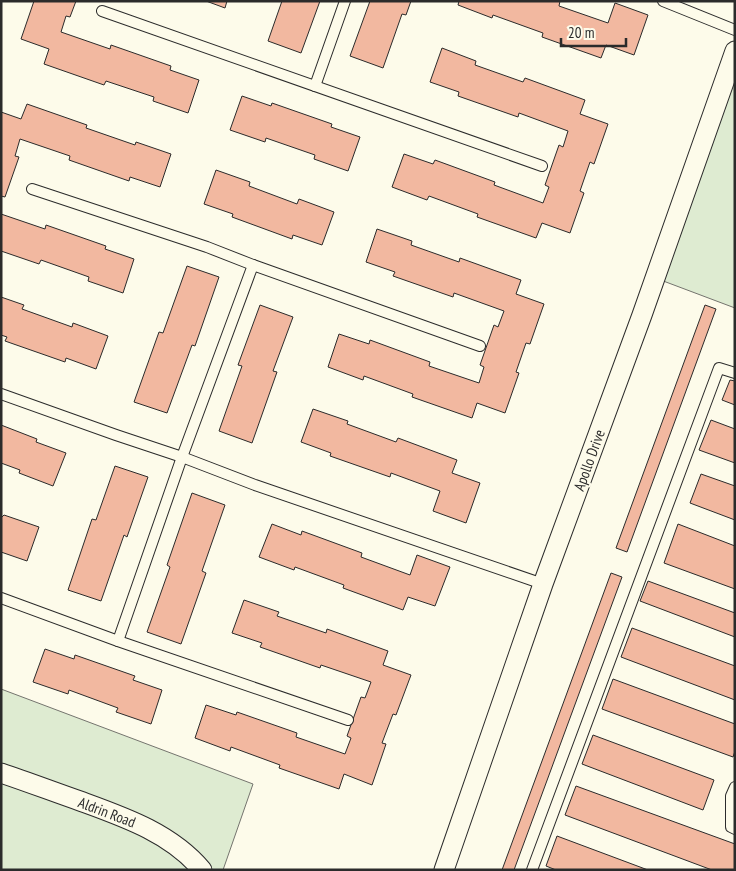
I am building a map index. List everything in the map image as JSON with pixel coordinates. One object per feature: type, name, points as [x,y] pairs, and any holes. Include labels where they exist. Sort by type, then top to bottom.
[{"type":"street","name":"Apollo Drive","points":[[444,870],[543,584],[642,315],[735,51]]},
{"type":"street","name":"Aldrin Road","points":[[1,773],[123,816],[148,828],[185,853],[202,870]]},
{"type":"lane","points":[[315,86],[346,1]]},
{"type":"lane","points":[[664,1],[735,30]]},
{"type":"lane","points":[[102,11],[542,166]]},
{"type":"lane","points":[[32,189],[207,247],[480,346]]},
{"type":"lane","points":[[118,641],[182,456],[253,265]]},
{"type":"lane","points":[[532,870],[718,368],[735,373]]},
{"type":"lane","points":[[1,394],[116,435],[182,456],[255,485],[543,584]]},
{"type":"lane","points":[[1,598],[118,641],[348,720]]},
{"type":"lane","points":[[735,787],[731,796],[732,827],[735,829]]},
{"type":"green space","points":[[735,55],[735,308],[650,276]]},
{"type":"green space","points":[[1,689],[253,784],[223,870],[1,870]]},
{"type":"building","points":[[34,1],[76,1],[70,17],[66,16],[61,32],[110,49],[111,45],[171,66],[170,70],[199,80],[188,113],[153,101],[154,97],[106,81],[104,85],[44,64],[49,49],[21,39]]},
{"type":"building","points":[[206,1],[227,1],[225,8]]},
{"type":"building","points":[[282,1],[320,1],[301,53],[268,41]]},
{"type":"building","points":[[370,1],[411,1],[406,15],[402,14],[383,68],[350,56]]},
{"type":"building","points":[[459,1],[560,1],[559,6],[608,23],[615,3],[648,15],[634,55],[606,45],[601,58],[542,37],[543,33],[493,15],[492,18],[458,5]]},
{"type":"building","points":[[442,48],[476,61],[475,65],[523,82],[525,78],[585,100],[580,114],[608,124],[594,164],[590,162],[580,191],[584,193],[570,233],[542,223],[536,238],[477,217],[478,214],[429,196],[427,200],[392,187],[404,154],[433,164],[435,160],[495,182],[494,185],[543,203],[549,187],[545,185],[559,145],[563,147],[568,131],[519,113],[518,117],[458,96],[459,92],[430,82]]},
{"type":"building","points":[[242,96],[271,106],[272,103],[332,124],[331,127],[360,137],[348,171],[314,159],[315,155],[266,138],[265,142],[230,130]]},
{"type":"building","points":[[27,104],[87,125],[86,128],[135,145],[136,142],[171,154],[160,187],[130,177],[129,181],[69,160],[70,156],[20,139],[15,156],[19,157],[5,197],[1,196],[1,112],[21,119]]},
{"type":"building","points":[[216,170],[250,182],[249,186],[297,204],[299,199],[334,212],[322,245],[293,235],[292,239],[232,217],[233,214],[204,204]]},
{"type":"building","points":[[1,214],[45,229],[46,225],[106,246],[105,249],[134,259],[123,293],[88,281],[89,277],[41,260],[39,264],[1,251]]},
{"type":"building","points":[[377,229],[412,241],[411,245],[459,262],[460,258],[521,280],[516,294],[544,304],[530,344],[526,343],[516,372],[519,373],[505,413],[477,403],[472,418],[412,397],[413,394],[364,376],[363,380],[328,367],[339,334],[369,344],[370,340],[430,362],[429,366],[479,383],[484,367],[480,365],[494,325],[498,327],[504,311],[454,293],[453,297],[393,276],[395,272],[366,262]]},
{"type":"building","points":[[187,266],[219,277],[195,346],[192,345],[167,413],[134,402],[159,332],[163,333]]},
{"type":"building","points":[[1,297],[24,305],[22,309],[72,327],[73,323],[108,336],[96,369],[66,358],[65,362],[5,341],[7,337],[1,335]]},
{"type":"building","points":[[260,305],[293,317],[273,371],[277,372],[252,443],[219,431],[242,366],[238,365]]},
{"type":"building","points":[[705,305],[716,309],[627,552],[616,548]]},
{"type":"building","points":[[730,380],[735,381],[735,405],[722,400]]},
{"type":"building","points":[[313,409],[348,421],[347,424],[396,442],[398,438],[457,460],[452,473],[480,483],[466,523],[433,511],[440,491],[391,473],[390,477],[330,456],[331,453],[301,442]]},
{"type":"building","points":[[711,420],[735,429],[735,463],[699,450]]},
{"type":"building","points":[[1,425],[37,439],[36,442],[66,453],[53,486],[19,473],[20,470],[1,463]]},
{"type":"building","points":[[115,466],[148,477],[127,537],[124,535],[101,601],[68,590],[92,519],[96,520]]},
{"type":"building","points":[[701,474],[735,486],[735,520],[690,503]]},
{"type":"building","points":[[192,493],[225,505],[202,571],[206,573],[181,644],[147,632],[170,567],[167,565]]},
{"type":"building","points":[[4,515],[39,527],[27,561],[1,552],[1,518]]},
{"type":"building","points":[[272,524],[301,535],[302,531],[362,553],[361,557],[410,575],[417,555],[450,567],[435,606],[408,597],[403,610],[343,588],[344,585],[295,567],[294,570],[259,557]]},
{"type":"building","points":[[678,524],[735,546],[735,589],[664,563]]},
{"type":"building","points":[[611,573],[622,577],[514,870],[502,870]]},
{"type":"building","points":[[648,581],[735,613],[735,637],[640,601]]},
{"type":"building","points":[[244,600],[279,612],[277,616],[326,633],[327,629],[388,651],[383,665],[411,675],[396,715],[393,714],[382,743],[386,744],[372,785],[344,774],[339,789],[279,768],[280,765],[231,747],[230,751],[195,738],[206,705],[236,715],[237,712],[297,733],[296,737],[345,754],[351,738],[347,736],[361,697],[365,698],[371,682],[321,665],[320,668],[260,647],[262,643],[232,633]]},
{"type":"building","points":[[632,628],[735,666],[735,700],[621,657]]},
{"type":"building","points":[[45,649],[74,659],[75,655],[135,676],[133,680],[162,690],[151,724],[116,712],[118,708],[69,690],[68,694],[33,682]]},
{"type":"building","points":[[613,679],[735,724],[735,751],[733,757],[602,709]]},
{"type":"building","points":[[593,735],[714,780],[703,810],[582,764]]},
{"type":"building","points":[[576,786],[735,844],[735,870],[712,870],[565,815]]},
{"type":"building","points":[[557,836],[648,870],[556,870],[546,866]]}]
